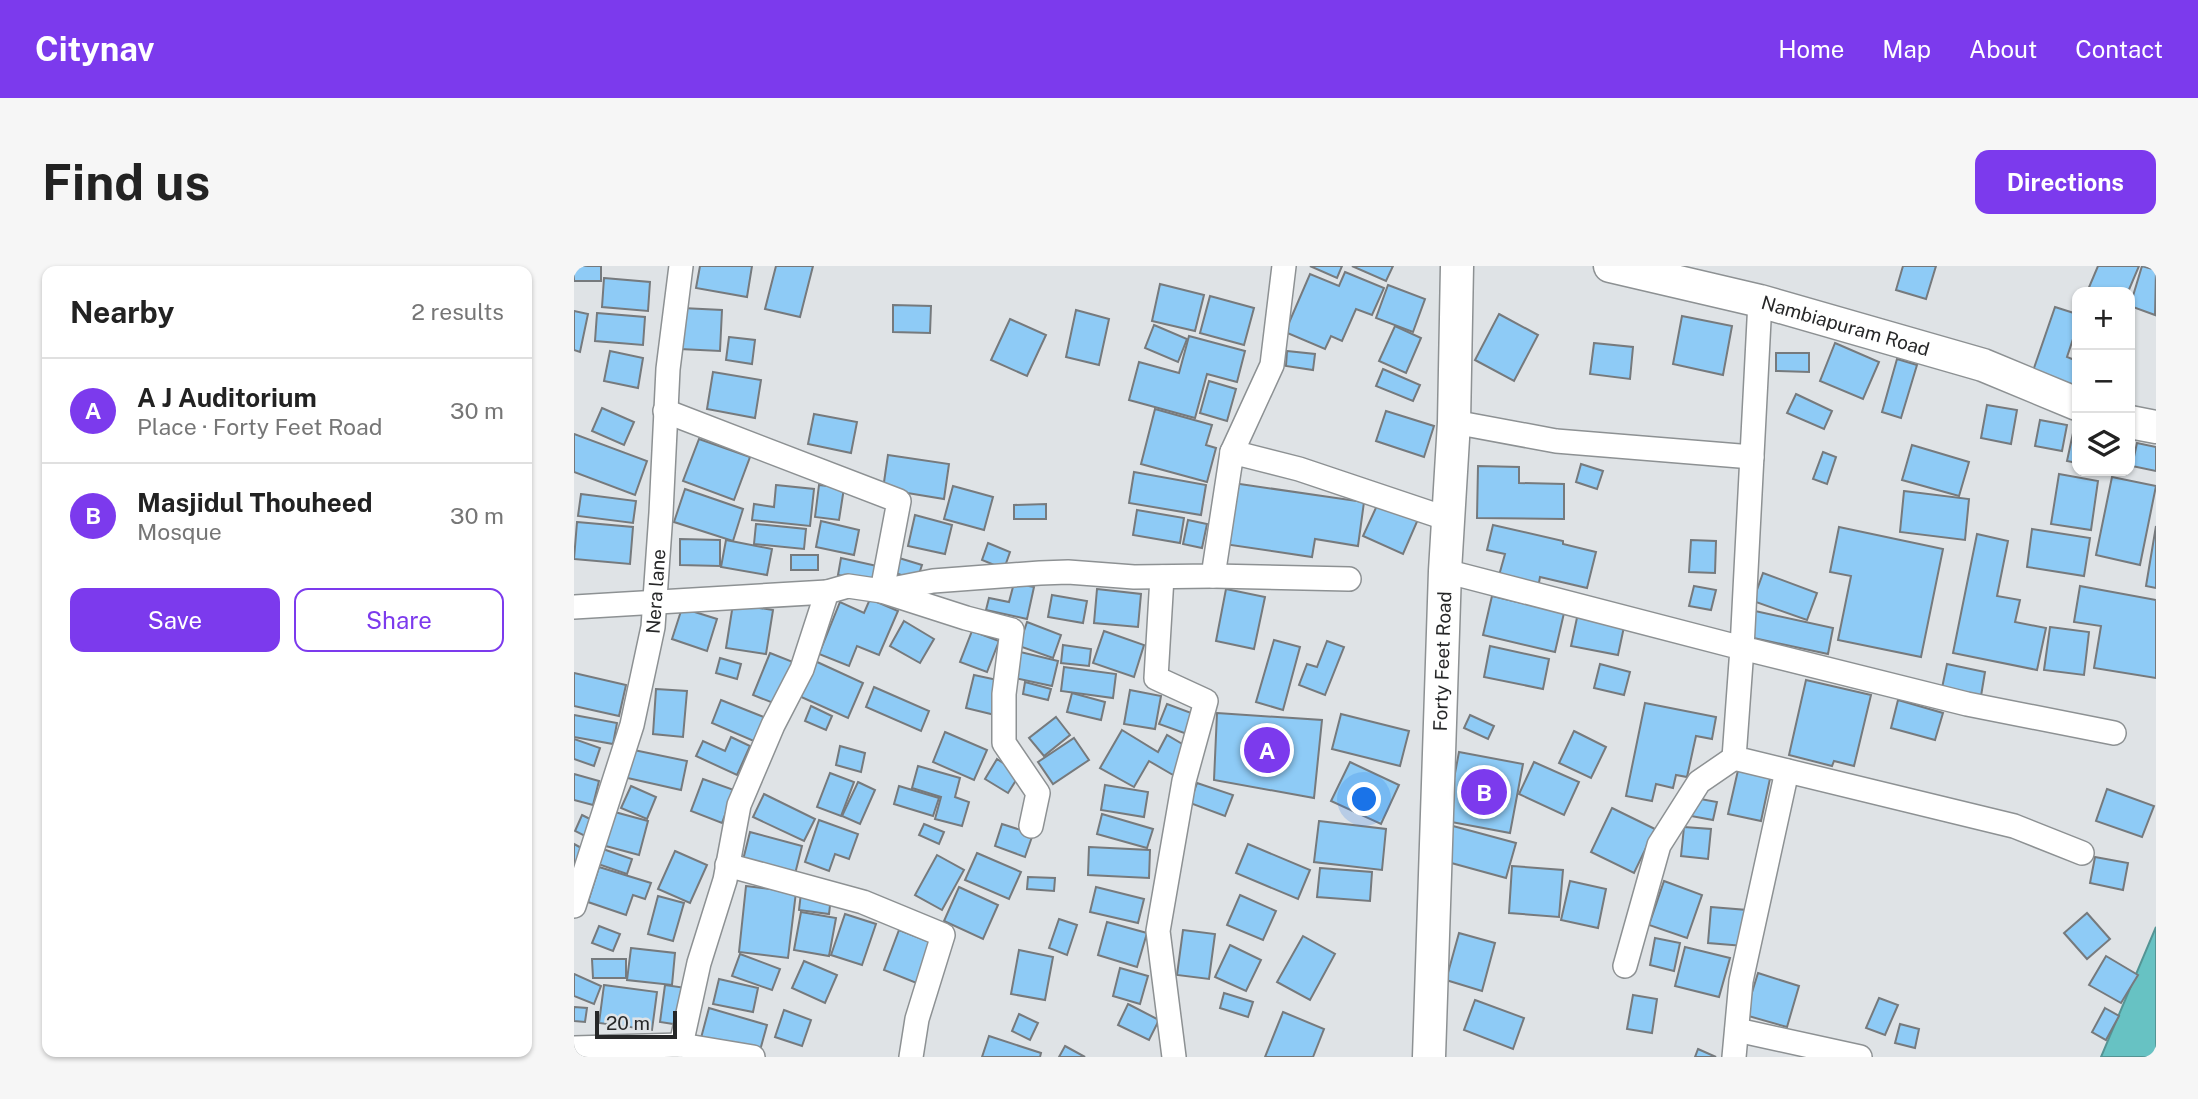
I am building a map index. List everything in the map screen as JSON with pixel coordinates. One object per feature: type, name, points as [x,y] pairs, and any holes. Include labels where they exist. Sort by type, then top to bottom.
[{"type":"main road","name":"Forty Feet Road","points":[[1429,1057],[1445,571],[1454,422],[1457,266]]},
{"type":"main road","name":"Nambiapuram Road","points":[[1610,266],[1760,301],[1983,365],[2072,402]]},
{"type":"main road","points":[[2135,423],[2156,427]]},
{"type":"street","name":"Nera lane","points":[[574,906],[632,725],[653,627],[668,369],[681,266]]},
{"type":"street","points":[[1213,576],[1232,452],[1272,365],[1284,266]]},
{"type":"street","points":[[1734,758],[1760,301]]},
{"type":"street","points":[[665,411],[900,500],[882,591]]},
{"type":"street","points":[[1454,422],[1556,441],[1752,457]]},
{"type":"street","points":[[1232,452],[1299,469],[1448,519]]},
{"type":"street","points":[[1445,571],[1967,704],[2113,733]]},
{"type":"street","points":[[882,591],[933,581],[1068,572],[1134,577],[1349,579]]},
{"type":"street","points":[[1162,577],[1156,678],[1206,701],[1184,781],[1158,931],[1174,1057]]},
{"type":"street","points":[[574,607],[827,592],[848,586],[882,591],[1012,630],[1004,694],[1004,743],[1038,793],[1031,826]]},
{"type":"street","points":[[681,1045],[699,963],[725,880],[738,805],[773,725],[803,668],[827,592]]},
{"type":"street","points":[[1625,966],[1659,845],[1699,782],[1734,758],[2014,826],[2081,853]]},
{"type":"street","points":[[1734,1057],[1741,981],[1787,771]]},
{"type":"street","points":[[727,865],[863,902],[943,935],[918,1019],[911,1057]]},
{"type":"street","points":[[1737,1030],[1860,1057]]},
{"type":"street","points":[[574,1048],[681,1045],[753,1057]]},
{"type":"water","points":[[2156,927],[2156,1057],[2101,1057]]},
{"type":"building","points":[[574,266],[601,266],[601,281],[574,281]]},
{"type":"building","points":[[700,266],[752,266],[747,297],[696,288]]},
{"type":"building","points":[[776,266],[813,266],[800,317],[765,309]]},
{"type":"building","points":[[1310,266],[1342,266],[1337,278]]},
{"type":"building","points":[[1352,266],[1393,266],[1386,281]]},
{"type":"building","points":[[1903,266],[1936,266],[1926,299],[1896,290]]},
{"type":"building","points":[[2098,266],[2139,266],[2130,287],[2089,287]]},
{"type":"building","points":[[2142,266],[2156,270],[2155,315],[2135,308],[2135,289]]},
{"type":"building","points":[[1345,272],[1384,288],[1372,315],[1356,309],[1342,341],[1331,336],[1325,349],[1285,332],[1310,274],[1339,286]]},
{"type":"building","points":[[604,278],[650,282],[648,311],[602,307]]},
{"type":"building","points":[[1160,284],[1204,295],[1195,331],[1152,321]]},
{"type":"building","points":[[1388,285],[1425,299],[1413,332],[1376,318]]},
{"type":"building","points":[[1210,296],[1254,308],[1244,345],[1200,333]]},
{"type":"building","points":[[893,305],[931,306],[930,333],[893,332]]},
{"type":"building","points":[[2055,307],[2072,312],[2072,342],[2067,357],[2072,359],[2072,384],[2033,371]]},
{"type":"building","points":[[682,308],[722,310],[720,351],[680,349]]},
{"type":"building","points":[[1076,310],[1109,319],[1099,365],[1066,357]]},
{"type":"building","points":[[574,311],[588,314],[580,352],[574,350]]},
{"type":"building","points":[[597,313],[645,317],[643,345],[595,341]]},
{"type":"building","points":[[1499,314],[1538,335],[1514,381],[1475,360]]},
{"type":"building","points":[[1682,316],[1732,326],[1723,375],[1673,364]]},
{"type":"building","points":[[1010,319],[1046,335],[1027,376],[991,360]]},
{"type":"building","points":[[1154,325],[1187,339],[1178,362],[1145,348]]},
{"type":"building","points":[[1395,326],[1421,338],[1406,373],[1379,361]]},
{"type":"building","points":[[1189,336],[1245,351],[1237,382],[1207,374],[1195,418],[1129,400],[1139,362],[1179,373]]},
{"type":"building","points":[[729,337],[755,340],[752,364],[726,360]]},
{"type":"building","points":[[1594,343],[1633,347],[1630,379],[1590,374]]},
{"type":"building","points":[[1835,343],[1879,362],[1863,399],[1820,381]]},
{"type":"building","points":[[610,351],[643,358],[638,388],[604,381]]},
{"type":"building","points":[[1287,351],[1315,354],[1313,370],[1286,366]]},
{"type":"building","points":[[1776,353],[1809,353],[1809,372],[1776,371]]},
{"type":"building","points":[[1897,359],[1917,365],[1901,418],[1882,412]]},
{"type":"building","points":[[1383,369],[1420,385],[1413,401],[1376,386]]},
{"type":"building","points":[[713,372],[761,380],[755,418],[707,409]]},
{"type":"building","points":[[1209,381],[1236,389],[1227,421],[1200,413]]},
{"type":"building","points":[[1796,394],[1832,411],[1824,429],[1787,413]]},
{"type":"building","points":[[1987,405],[2017,410],[2011,444],[1981,438]]},
{"type":"building","points":[[602,408],[634,422],[624,445],[592,431]]},
{"type":"building","points":[[1155,409],[1212,425],[1206,445],[1216,448],[1207,482],[1141,464]]},
{"type":"building","points":[[1386,411],[1434,426],[1424,457],[1376,441]]},
{"type":"building","points":[[814,414],[857,422],[851,453],[808,444]]},
{"type":"building","points":[[2040,420],[2067,425],[2062,451],[2035,446]]},
{"type":"building","points":[[574,434],[647,461],[635,495],[574,472]]},
{"type":"building","points":[[2072,438],[2072,462],[2067,461]]},
{"type":"building","points":[[699,439],[750,457],[734,500],[683,481]]},
{"type":"building","points":[[2137,443],[2156,447],[2156,471],[2135,467]]},
{"type":"building","points":[[1912,445],[1969,462],[1959,496],[1902,480]]},
{"type":"building","points":[[1823,452],[1836,457],[1827,484],[1813,479]]},
{"type":"building","points":[[888,455],[949,464],[944,499],[883,489]]},
{"type":"building","points":[[1581,464],[1603,471],[1597,489],[1576,482]]},
{"type":"building","points":[[1478,466],[1519,467],[1519,483],[1564,484],[1564,519],[1477,518]]},
{"type":"building","points":[[1134,472],[1206,485],[1201,515],[1129,503]]},
{"type":"building","points":[[2059,474],[2098,481],[2091,530],[2051,524]]},
{"type":"building","points":[[2112,477],[2156,486],[2140,565],[2096,555]]},
{"type":"building","points":[[1233,483],[1364,502],[1358,546],[1315,539],[1312,557],[1224,544]]},
{"type":"building","points":[[776,485],[814,489],[810,526],[752,520],[754,504],[774,507]]},
{"type":"building","points":[[819,485],[844,488],[839,520],[815,517]]},
{"type":"building","points":[[953,486],[993,497],[984,530],[944,519]]},
{"type":"building","points":[[685,489],[743,509],[733,541],[674,522]]},
{"type":"building","points":[[1904,491],[1969,499],[1965,540],[1900,532]]},
{"type":"building","points":[[581,494],[636,501],[633,523],[578,516]]},
{"type":"building","points":[[1380,499],[1419,517],[1403,554],[1363,536]]},
{"type":"building","points":[[1046,504],[1046,519],[1014,519],[1014,505]]},
{"type":"building","points":[[1137,510],[1184,518],[1180,543],[1133,535]]},
{"type":"building","points":[[915,515],[952,525],[945,554],[908,546]]},
{"type":"building","points":[[1188,520],[1207,524],[1202,548],[1183,544]]},
{"type":"building","points":[[821,521],[859,530],[854,555],[816,547]]},
{"type":"building","points":[[577,522],[633,527],[630,564],[574,559]]},
{"type":"building","points":[[756,524],[806,529],[804,549],[754,544]]},
{"type":"building","points":[[1493,525],[1563,541],[1563,544],[1596,552],[1587,588],[1540,577],[1538,588],[1498,579],[1505,554],[1487,550]]},
{"type":"building","points":[[2156,526],[2156,588],[2146,586]]},
{"type":"building","points":[[1839,527],[1943,549],[1921,657],[1838,640],[1851,576],[1830,572]]},
{"type":"building","points":[[2032,529],[2090,538],[2084,576],[2027,567]]},
{"type":"building","points":[[1977,534],[2008,541],[1997,596],[2020,600],[2015,622],[2046,628],[2037,670],[1953,653]]},
{"type":"building","points":[[680,539],[720,540],[720,566],[680,565]]},
{"type":"building","points":[[726,540],[772,549],[767,575],[721,567]]},
{"type":"building","points":[[1691,540],[1716,541],[1715,573],[1689,572]]},
{"type":"building","points":[[988,543],[1010,552],[1004,569],[982,560]]},
{"type":"building","points":[[791,555],[818,555],[818,570],[791,570]]},
{"type":"building","points":[[841,558],[877,566],[873,583],[838,575]]},
{"type":"building","points":[[899,558],[922,565],[917,580],[895,573]]},
{"type":"building","points":[[1763,573],[1817,593],[1807,620],[1753,601]]},
{"type":"building","points":[[1014,583],[1034,587],[1027,619],[986,610],[989,598],[1009,602]]},
{"type":"building","points":[[1694,586],[1716,590],[1711,610],[1689,606]]},
{"type":"building","points":[[2080,586],[2156,600],[2156,678],[2094,668],[2101,626],[2074,622]]},
{"type":"building","points":[[1097,589],[1141,594],[1138,627],[1094,623]]},
{"type":"building","points":[[1226,589],[1265,597],[1254,649],[1216,641]]},
{"type":"building","points":[[1052,595],[1087,601],[1083,623],[1048,617]]},
{"type":"building","points":[[1492,596],[1564,613],[1555,652],[1483,635]]},
{"type":"building","points":[[870,599],[898,611],[879,655],[857,646],[849,666],[819,654],[840,602],[864,613]]},
{"type":"building","points":[[733,604],[773,610],[766,654],[726,648]]},
{"type":"building","points":[[682,608],[717,619],[707,651],[672,639]]},
{"type":"building","points":[[1755,611],[1833,628],[1828,654],[1749,637]]},
{"type":"building","points":[[1578,613],[1625,622],[1618,655],[1571,646]]},
{"type":"building","points":[[904,621],[934,639],[920,663],[890,646]]},
{"type":"building","points":[[1027,622],[1061,635],[1053,658],[1019,646]]},
{"type":"building","points":[[2050,627],[2089,632],[2084,675],[2044,670]]},
{"type":"building","points":[[972,631],[999,641],[987,672],[960,662]]},
{"type":"building","points":[[1104,631],[1144,645],[1134,677],[1093,663]]},
{"type":"building","points":[[1274,640],[1300,647],[1283,710],[1256,702]]},
{"type":"building","points":[[1327,641],[1344,647],[1325,695],[1299,685],[1307,664],[1317,667]]},
{"type":"building","points":[[1063,645],[1091,649],[1089,666],[1061,663]]},
{"type":"building","points":[[1490,646],[1549,659],[1543,689],[1484,677]]},
{"type":"building","points":[[1016,651],[1058,661],[1052,686],[1010,677]]},
{"type":"building","points":[[770,653],[793,662],[776,704],[753,695]]},
{"type":"building","points":[[720,658],[741,664],[737,679],[716,673]]},
{"type":"building","points":[[815,661],[863,683],[848,718],[799,696]]},
{"type":"building","points":[[1600,664],[1630,672],[1624,695],[1594,688]]},
{"type":"building","points":[[1947,664],[1985,672],[1981,696],[1942,688]]},
{"type":"building","points":[[1064,667],[1116,674],[1113,698],[1061,691]]},
{"type":"building","points":[[574,673],[626,685],[619,716],[574,706]]},
{"type":"building","points":[[974,675],[1002,681],[995,715],[966,708]]},
{"type":"building","points":[[1806,680],[1871,695],[1854,766],[1834,761],[1832,766],[1789,755]]},
{"type":"building","points":[[1025,682],[1051,689],[1048,700],[1023,694]]},
{"type":"building","points":[[874,687],[929,711],[921,731],[866,707]]},
{"type":"building","points":[[656,689],[687,691],[683,737],[653,734]]},
{"type":"building","points":[[1130,690],[1161,696],[1155,729],[1124,724]]},
{"type":"building","points":[[1072,693],[1105,702],[1101,720],[1067,712]]},
{"type":"building","points":[[721,700],[766,718],[756,742],[712,723]]},
{"type":"building","points":[[1898,700],[1943,713],[1935,740],[1891,728]]},
{"type":"building","points":[[1645,703],[1716,717],[1712,739],[1696,736],[1687,777],[1676,775],[1673,788],[1656,784],[1652,801],[1626,796]]},
{"type":"building","points":[[1167,704],[1194,714],[1187,734],[1159,724]]},
{"type":"building","points":[[811,706],[832,716],[826,730],[805,721]]},
{"type":"building","points":[[1217,713],[1322,720],[1314,798],[1214,780]]},
{"type":"building","points":[[1341,714],[1409,731],[1400,766],[1332,749]]},
{"type":"building","points":[[574,715],[617,723],[613,744],[574,737]]},
{"type":"building","points":[[1470,715],[1494,726],[1488,739],[1464,728]]},
{"type":"building","points":[[1056,717],[1070,735],[1044,756],[1029,738]]},
{"type":"building","points":[[1122,730],[1158,752],[1167,735],[1189,748],[1173,775],[1149,761],[1134,787],[1100,768]]},
{"type":"building","points":[[1574,731],[1606,747],[1591,778],[1559,763]]},
{"type":"building","points":[[945,732],[987,750],[974,780],[933,762]]},
{"type":"building","points":[[731,737],[750,746],[737,775],[696,756],[703,741],[725,751]]},
{"type":"building","points":[[1074,738],[1089,760],[1053,784],[1038,762]]},
{"type":"building","points":[[574,739],[600,748],[594,766],[574,759]]},
{"type":"building","points":[[840,746],[865,753],[861,772],[836,765]]},
{"type":"building","points":[[629,749],[687,761],[681,790],[623,777]]},
{"type":"building","points":[[1459,752],[1523,764],[1510,833],[1446,821]]},
{"type":"building","points":[[997,759],[1020,774],[1008,793],[985,779]]},
{"type":"building","points":[[1350,762],[1399,785],[1381,824],[1331,801]]},
{"type":"building","points":[[1534,762],[1579,782],[1564,815],[1519,794]]},
{"type":"building","points":[[918,766],[960,778],[955,797],[969,802],[962,826],[935,819],[941,797],[912,788]]},
{"type":"building","points":[[1739,766],[1771,774],[1761,821],[1728,814]]},
{"type":"building","points":[[830,773],[854,782],[841,816],[817,807]]},
{"type":"building","points":[[574,774],[599,781],[593,805],[574,800]]},
{"type":"building","points":[[703,779],[734,790],[722,823],[691,811]]},
{"type":"building","points":[[858,782],[875,790],[860,824],[842,816]]},
{"type":"building","points":[[1197,783],[1233,795],[1225,816],[1190,803]]},
{"type":"building","points":[[1105,785],[1148,792],[1144,817],[1101,810]]},
{"type":"building","points":[[631,786],[656,797],[647,819],[621,808]]},
{"type":"building","points":[[899,786],[939,798],[933,816],[894,804]]},
{"type":"building","points":[[2107,789],[2154,806],[2142,837],[2096,821]]},
{"type":"building","points":[[764,794],[815,819],[804,841],[753,817]]},
{"type":"building","points":[[1695,798],[1717,802],[1713,820],[1691,816]]},
{"type":"building","points":[[1612,808],[1655,829],[1634,873],[1591,852]]},
{"type":"building","points":[[611,811],[648,821],[639,855],[602,845]]},
{"type":"building","points":[[1102,814],[1153,829],[1147,848],[1097,834]]},
{"type":"building","points":[[582,815],[598,823],[591,839],[575,831]]},
{"type":"building","points":[[819,820],[858,834],[849,859],[835,854],[829,871],[805,862]]},
{"type":"building","points":[[1319,821],[1386,829],[1382,870],[1314,862]]},
{"type":"building","points":[[924,824],[944,832],[939,844],[919,835]]},
{"type":"building","points":[[1002,824],[1033,834],[1025,857],[995,846]]},
{"type":"building","points":[[1453,826],[1516,843],[1506,878],[1444,861]]},
{"type":"building","points":[[1684,827],[1711,829],[1708,859],[1681,856]]},
{"type":"building","points":[[750,832],[802,846],[794,878],[742,864]]},
{"type":"building","points":[[574,844],[587,851],[574,877]]},
{"type":"building","points":[[1248,844],[1310,870],[1298,899],[1236,873]]},
{"type":"building","points":[[1089,847],[1150,850],[1149,878],[1088,875]]},
{"type":"building","points":[[600,848],[632,859],[627,874],[595,863]]},
{"type":"building","points":[[675,851],[707,865],[690,903],[658,889]]},
{"type":"building","points":[[977,853],[1021,872],[1009,899],[965,880]]},
{"type":"building","points":[[937,855],[964,870],[942,910],[915,895]]},
{"type":"building","points":[[2095,857],[2128,863],[2123,890],[2090,883]]},
{"type":"building","points":[[1512,866],[1563,870],[1559,917],[1509,913]]},
{"type":"building","points":[[599,867],[651,883],[645,899],[633,895],[626,915],[588,902]]},
{"type":"building","points":[[1320,868],[1372,872],[1370,901],[1317,897]]},
{"type":"building","points":[[1028,877],[1055,878],[1054,891],[1027,889]]},
{"type":"building","points":[[1570,881],[1606,889],[1598,928],[1561,920]]},
{"type":"building","points":[[1664,881],[1702,895],[1687,938],[1649,925]]},
{"type":"building","points":[[746,886],[796,892],[788,958],[739,952]]},
{"type":"building","points":[[959,887],[998,905],[983,939],[944,921]]},
{"type":"building","points":[[1096,887],[1144,899],[1138,923],[1090,912]]},
{"type":"building","points":[[801,893],[831,897],[829,914],[799,910]]},
{"type":"building","points":[[1240,895],[1276,911],[1263,940],[1227,925]]},
{"type":"building","points":[[658,896],[684,903],[673,941],[648,934]]},
{"type":"building","points":[[1711,907],[1747,910],[1744,946],[1708,943]]},
{"type":"building","points":[[801,912],[836,918],[829,956],[794,950]]},
{"type":"building","points":[[2087,913],[2110,939],[2087,959],[2064,933]]},
{"type":"building","points":[[845,914],[876,924],[862,965],[831,955]]},
{"type":"building","points":[[1059,919],[1077,925],[1067,955],[1049,948]]},
{"type":"building","points":[[1107,922],[1147,933],[1137,967],[1098,955]]},
{"type":"building","points":[[599,926],[620,934],[613,951],[592,943]]},
{"type":"building","points":[[899,930],[935,944],[919,984],[884,970]]},
{"type":"building","points":[[1183,930],[1215,934],[1209,979],[1177,975]]},
{"type":"building","points":[[1459,933],[1495,943],[1482,991],[1446,980]]},
{"type":"building","points":[[1303,936],[1335,954],[1310,1000],[1277,982]]},
{"type":"building","points":[[1655,938],[1680,943],[1674,971],[1650,965]]},
{"type":"building","points":[[1230,945],[1261,960],[1246,991],[1215,977]]},
{"type":"building","points":[[1685,947],[1730,958],[1719,997],[1675,986]]},
{"type":"building","points":[[631,948],[675,953],[672,985],[627,980]]},
{"type":"building","points":[[1019,950],[1053,957],[1045,1000],[1011,994]]},
{"type":"building","points":[[740,954],[780,969],[772,990],[732,976]]},
{"type":"building","points":[[2106,956],[2138,975],[2121,1003],[2089,985]]},
{"type":"building","points":[[592,959],[626,959],[626,978],[593,978]]},
{"type":"building","points":[[804,961],[837,975],[825,1003],[792,988]]},
{"type":"building","points":[[1120,968],[1148,976],[1140,1004],[1113,996]]},
{"type":"building","points":[[1758,973],[1799,986],[1787,1027],[1745,1015]]},
{"type":"building","points":[[574,974],[601,986],[594,1004],[574,996]]},
{"type":"building","points":[[719,979],[758,988],[753,1012],[713,1004]]},
{"type":"building","points":[[604,985],[657,992],[652,1030],[599,1023]]},
{"type":"building","points":[[665,985],[686,988],[680,1025],[660,1022]]},
{"type":"building","points":[[1224,993],[1253,1002],[1248,1017],[1220,1008]]},
{"type":"building","points":[[1633,995],[1657,999],[1652,1033],[1627,1029]]},
{"type":"building","points":[[1879,998],[1898,1005],[1885,1035],[1866,1028]]},
{"type":"building","points":[[1475,1000],[1524,1018],[1513,1049],[1464,1030]]},
{"type":"building","points":[[1128,1004],[1159,1020],[1149,1040],[1118,1025]]},
{"type":"building","points":[[574,1007],[587,1008],[585,1022],[574,1021]]},
{"type":"building","points":[[709,1008],[767,1025],[759,1054],[701,1038]]},
{"type":"building","points":[[2105,1008],[2119,1016],[2106,1040],[2092,1032]]},
{"type":"building","points":[[784,1010],[811,1020],[802,1046],[775,1037]]},
{"type":"building","points":[[1283,1012],[1324,1029],[1313,1057],[1265,1057]]},
{"type":"building","points":[[1019,1014],[1038,1023],[1030,1040],[1012,1031]]},
{"type":"building","points":[[1900,1024],[1919,1029],[1915,1048],[1895,1043]]},
{"type":"building","points":[[989,1036],[1041,1053],[1040,1057],[982,1057]]},
{"type":"building","points":[[1065,1046],[1085,1057],[1059,1057]]},
{"type":"building","points":[[1698,1049],[1716,1057],[1695,1057]]},
{"type":"place","name":"A J Auditorium","points":[[1267,750]]},
{"type":"place","name":"Masjidul Thouheed","points":[[1484,792]]}]
